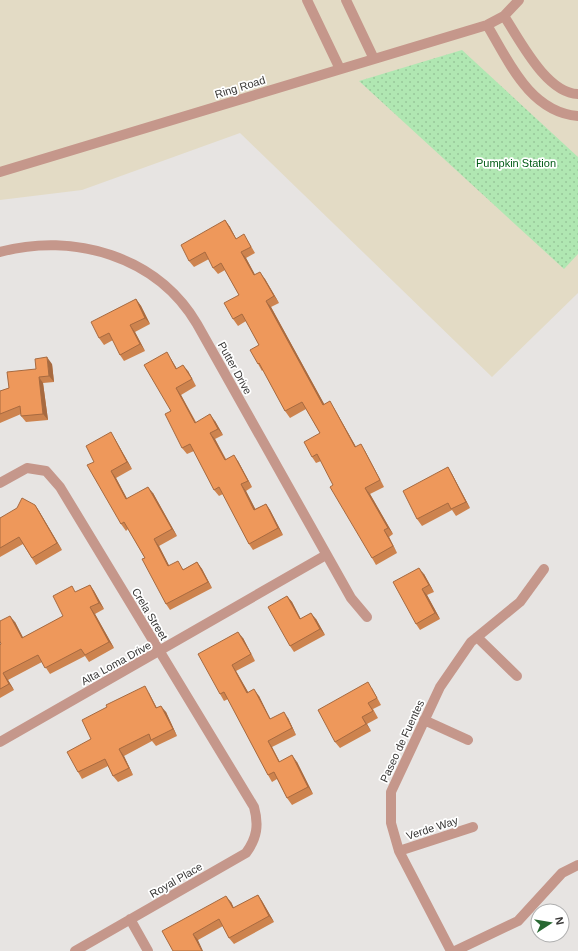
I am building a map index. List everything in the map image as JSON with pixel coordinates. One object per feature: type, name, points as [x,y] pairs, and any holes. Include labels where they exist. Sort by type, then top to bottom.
[{"type":"street","points":[[307,0],[340,70]]},
{"type":"street","points":[[346,0],[374,59]]},
{"type":"street","name":"Ring Road","points":[[0,172],[487,25],[504,16],[519,0]]},
{"type":"street","points":[[504,16],[544,75],[558,89],[578,94]]},
{"type":"street","points":[[487,25],[522,82],[534,96],[551,109],[578,116]]},
{"type":"street","name":"Putter Drive","points":[[0,252],[45,244],[80,246],[133,264],[164,286],[190,313],[351,598],[367,617]]},
{"type":"street","name":"Crela Street","points":[[3,480],[27,468],[46,471],[56,481],[254,807]]},
{"type":"street","name":"Alta Loma Drive","points":[[0,742],[326,555]]},
{"type":"street","name":"Paseo de Fuentes","points":[[450,951],[399,851],[391,823],[391,792],[440,687],[471,642],[520,602],[544,569]]},
{"type":"street","points":[[477,637],[517,676]]},
{"type":"street","points":[[424,720],[468,740]]},
{"type":"street","name":"Royal Place","points":[[75,951],[246,853],[253,842],[257,831],[258,823],[254,807]]},
{"type":"street","name":"Verde Way","points":[[399,851],[473,827]]},
{"type":"street","points":[[455,951],[518,921],[562,873],[578,865]]},
{"type":"street","points":[[130,919],[148,951]]},
{"type":"shaded area","points":[[0,0],[578,0],[578,293],[492,377],[240,133],[82,190],[0,200]]},
{"type":"green space","name":"Pumpkin Station","points":[[462,50],[578,157],[578,254],[564,269],[359,81]]},
{"type":"building","points":[[225,220],[236,239],[244,234],[251,247],[241,252],[254,275],[260,272],[274,296],[266,301],[323,405],[330,401],[355,447],[361,444],[380,480],[365,488],[388,528],[384,530],[393,546],[372,558],[330,487],[333,485],[317,454],[312,457],[304,442],[320,433],[302,402],[285,411],[259,363],[258,364],[250,350],[259,345],[242,314],[233,319],[224,303],[239,295],[221,263],[213,268],[205,252],[189,261],[181,245]]},
{"type":"building","points":[[136,299],[145,318],[130,325],[140,344],[120,355],[109,333],[99,338],[91,322]]},
{"type":"building","points":[[167,352],[176,369],[183,365],[192,379],[176,388],[195,423],[210,414],[218,429],[210,433],[225,460],[234,455],[248,481],[241,484],[254,510],[266,504],[278,528],[249,544],[219,487],[214,490],[190,444],[182,448],[165,414],[171,411],[144,365]]},
{"type":"building","points":[[47,357],[49,376],[39,377],[43,414],[21,416],[20,406],[0,414],[0,391],[9,388],[7,372],[36,369],[35,359]]},
{"type":"building","points":[[111,432],[127,462],[111,471],[126,499],[148,487],[172,529],[154,539],[168,566],[178,561],[183,570],[197,562],[208,582],[166,604],[142,559],[145,558],[124,522],[121,524],[87,465],[94,462],[86,446]]},
{"type":"building","points":[[448,467],[466,502],[451,509],[448,503],[417,519],[403,491]]},
{"type":"building","points":[[22,498],[35,505],[57,543],[32,558],[19,537],[0,548],[0,518],[17,508]]},
{"type":"building","points":[[419,568],[429,585],[422,589],[435,613],[416,624],[393,582]]},
{"type":"building","points":[[90,585],[99,603],[90,607],[109,642],[85,655],[81,649],[45,668],[38,655],[3,673],[9,684],[0,689],[0,621],[10,616],[22,638],[63,616],[53,596],[72,586],[75,592]]},
{"type":"building","points":[[287,596],[300,619],[311,613],[320,629],[290,646],[268,607]]},
{"type":"building","points":[[238,632],[251,654],[232,665],[247,693],[254,689],[270,719],[284,712],[292,728],[268,741],[279,762],[292,755],[308,787],[287,798],[274,772],[268,775],[224,692],[220,694],[198,654]]},
{"type":"building","points":[[368,682],[377,698],[368,703],[373,711],[362,717],[366,724],[335,742],[318,710]]},
{"type":"building","points":[[145,686],[156,708],[161,706],[173,729],[151,740],[149,734],[119,749],[129,768],[113,776],[105,759],[78,772],[67,752],[91,739],[82,720],[107,707],[106,705]]},
{"type":"building","points":[[258,895],[269,916],[229,938],[219,919],[193,934],[202,951],[173,951],[162,931],[226,896],[233,908]]}]
